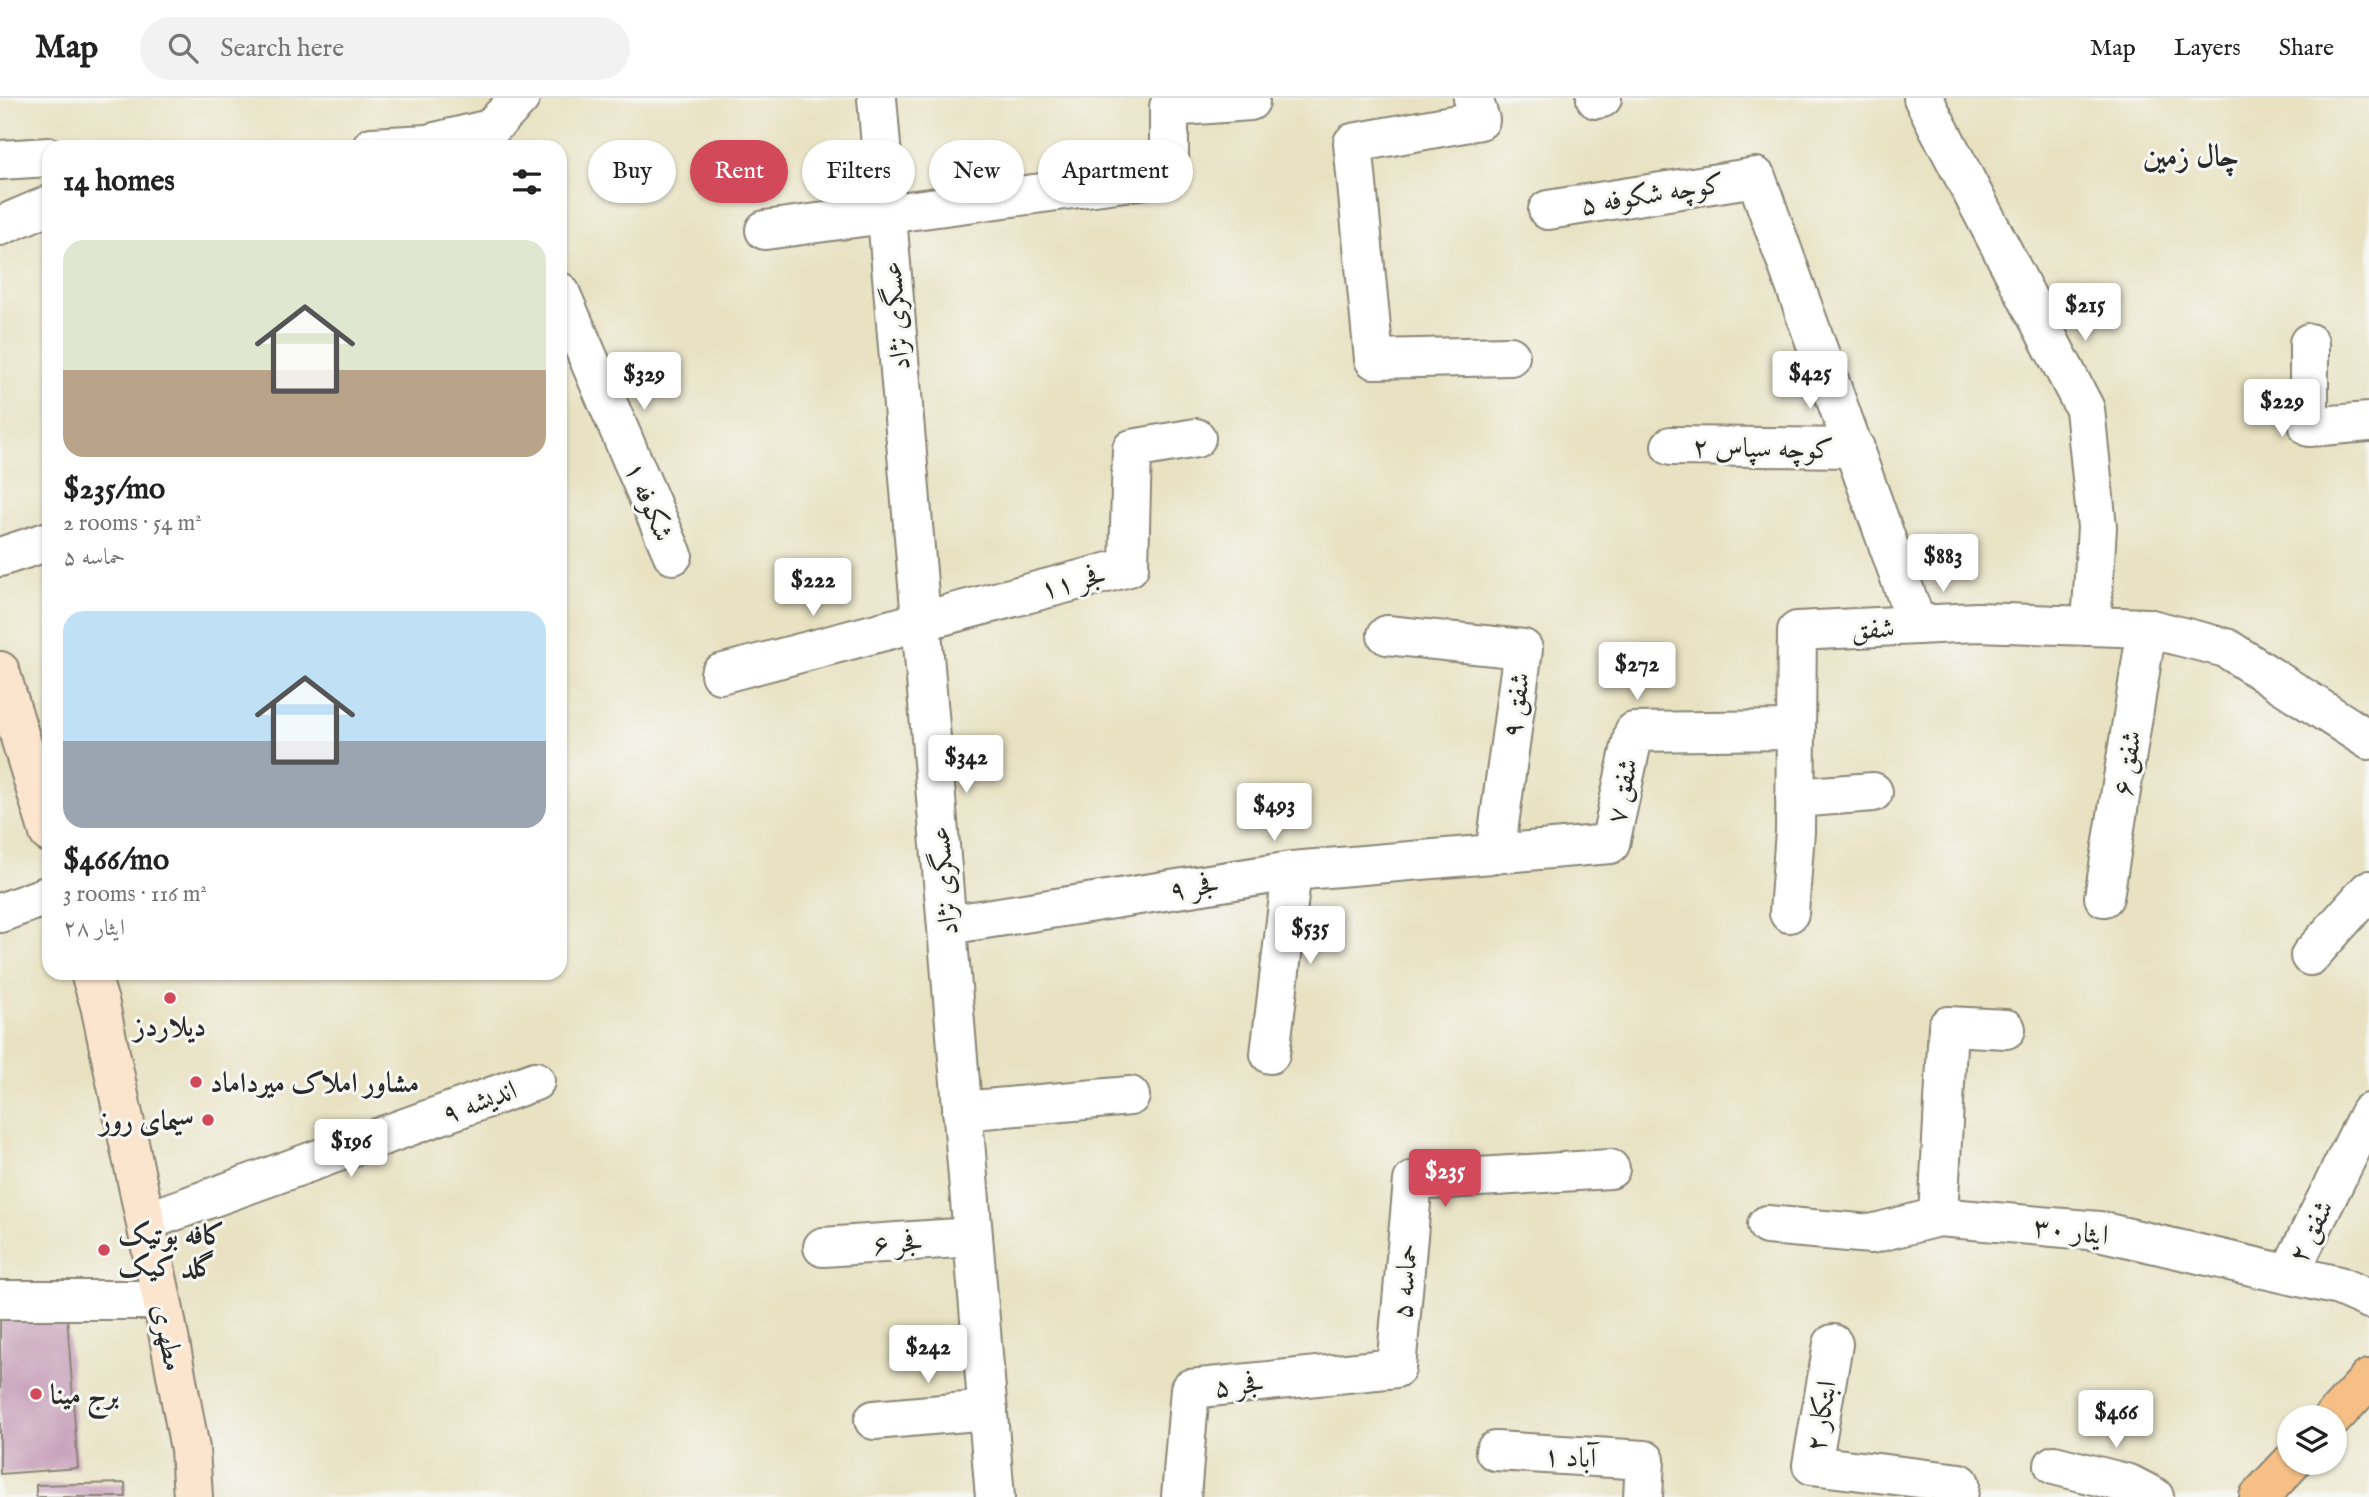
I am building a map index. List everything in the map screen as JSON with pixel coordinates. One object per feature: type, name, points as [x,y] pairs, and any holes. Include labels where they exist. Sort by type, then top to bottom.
[{"type":"main road","points":[[0,671],[42,803]]},
{"type":"main road","name":"مطهری","points":[[92,980],[147,1221],[190,1449],[193,1497]]},
{"type":"main road","points":[[2345,1405],[2369,1379]]},
{"type":"main road","points":[[2259,1497],[2280,1475]]},
{"type":"street","points":[[471,140],[493,138],[520,98]]},
{"type":"street","name":"عسگری نژاد","points":[[877,98],[995,1497]]},
{"type":"street","points":[[1596,99],[1602,98]]},
{"type":"street","points":[[1923,98],[2085,409],[2097,527],[2091,626]]},
{"type":"street","points":[[765,230],[1169,176],[1169,107],[1250,102]]},
{"type":"street","points":[[1477,109],[1353,143],[1374,359],[1510,356]]},
{"type":"street","points":[[0,160],[42,157]]},
{"type":"street","name":"کوچه شکوفه ۵","points":[[1548,210],[1756,177],[1855,448]]},
{"type":"street","points":[[0,226],[42,208]]},
{"type":"street","name":"شکوفه ۱","points":[[567,308],[673,555]]},
{"type":"street","points":[[2309,343],[2309,427],[2369,422]]},
{"type":"street","name":"فجر ۱۱","points":[[921,620],[1129,567],[1132,449],[1196,438]]},
{"type":"street","name":"کوچه سپاس ۲","points":[[1671,446],[1855,448]]},
{"type":"street","points":[[1855,448],[1917,625]]},
{"type":"street","points":[[0,557],[42,543]]},
{"type":"street","points":[[720,674],[921,620]]},
{"type":"street","name":"شفق","points":[[1789,913],[1795,798],[1797,631],[1977,622],[2147,628],[2226,648],[2369,740]]},
{"type":"street","name":"شفق ۶","points":[[2104,897],[2147,628]]},
{"type":"street","name":"شفق ۹","points":[[1387,635],[1522,649],[1495,854]]},
{"type":"street","name":"شفق ۷","points":[[1610,844],[1634,732],[1796,730]]},
{"type":"street","points":[[1795,798],[1873,792]]},
{"type":"street","name":"فجر ۹","points":[[947,925],[1292,871],[1610,844]]},
{"type":"street","points":[[1270,1054],[1292,871]]},
{"type":"street","points":[[2310,956],[2369,890]]},
{"type":"street","points":[[0,913],[42,898]]},
{"type":"street","points":[[1938,1217],[1948,1026],[2006,1029]]},
{"type":"street","name":"اندیشه ۹","points":[[147,1221],[535,1081]]},
{"type":"street","points":[[962,1111],[1129,1097]]},
{"type":"street","name":"شفق ۲","points":[[2289,1274],[2369,1113]]},
{"type":"street","name":"حماسه ۵","points":[[1396,1368],[1413,1181],[1610,1169]]},
{"type":"street","name":"ایثار ۳۰","points":[[1767,1225],[1871,1234],[1938,1217],[2099,1231],[2339,1286],[2369,1299]]},
{"type":"street","name":"فجر ۶","points":[[823,1247],[973,1237]]},
{"type":"street","points":[[0,1300],[162,1300]]},
{"type":"street","name":"ابتکار ۲","points":[[1833,1344],[1812,1465],[1959,1490]]},
{"type":"street","name":"فجر ۵","points":[[1181,1497],[1190,1388],[1396,1368]]},
{"type":"street","points":[[874,1420],[988,1410]]},
{"type":"street","name":"آباد ۱","points":[[1495,1451],[1644,1478]]},
{"type":"street","points":[[2054,1465],[2129,1484],[2154,1497]]},
{"type":"building","name":"برج مینا","points":[[67,1316],[78,1468],[0,1474],[0,1320]]},
{"type":"building","points":[[125,1483],[126,1497],[36,1497],[36,1485]]},
{"type":"place","name":"دیلاردز","points":[[170,998]]},
{"type":"place","name":"مشاور املاک میرداماد","points":[[196,1082]]},
{"type":"place","name":"سیمای روز","points":[[208,1120]]},
{"type":"place","name":"کافه بوتیک گلد کیک","points":[[104,1250]]},
{"type":"place","name":"برج مینا","points":[[36,1394]]},
{"type":"district","name":"چال زمین","points":[[2191,156]]}]
